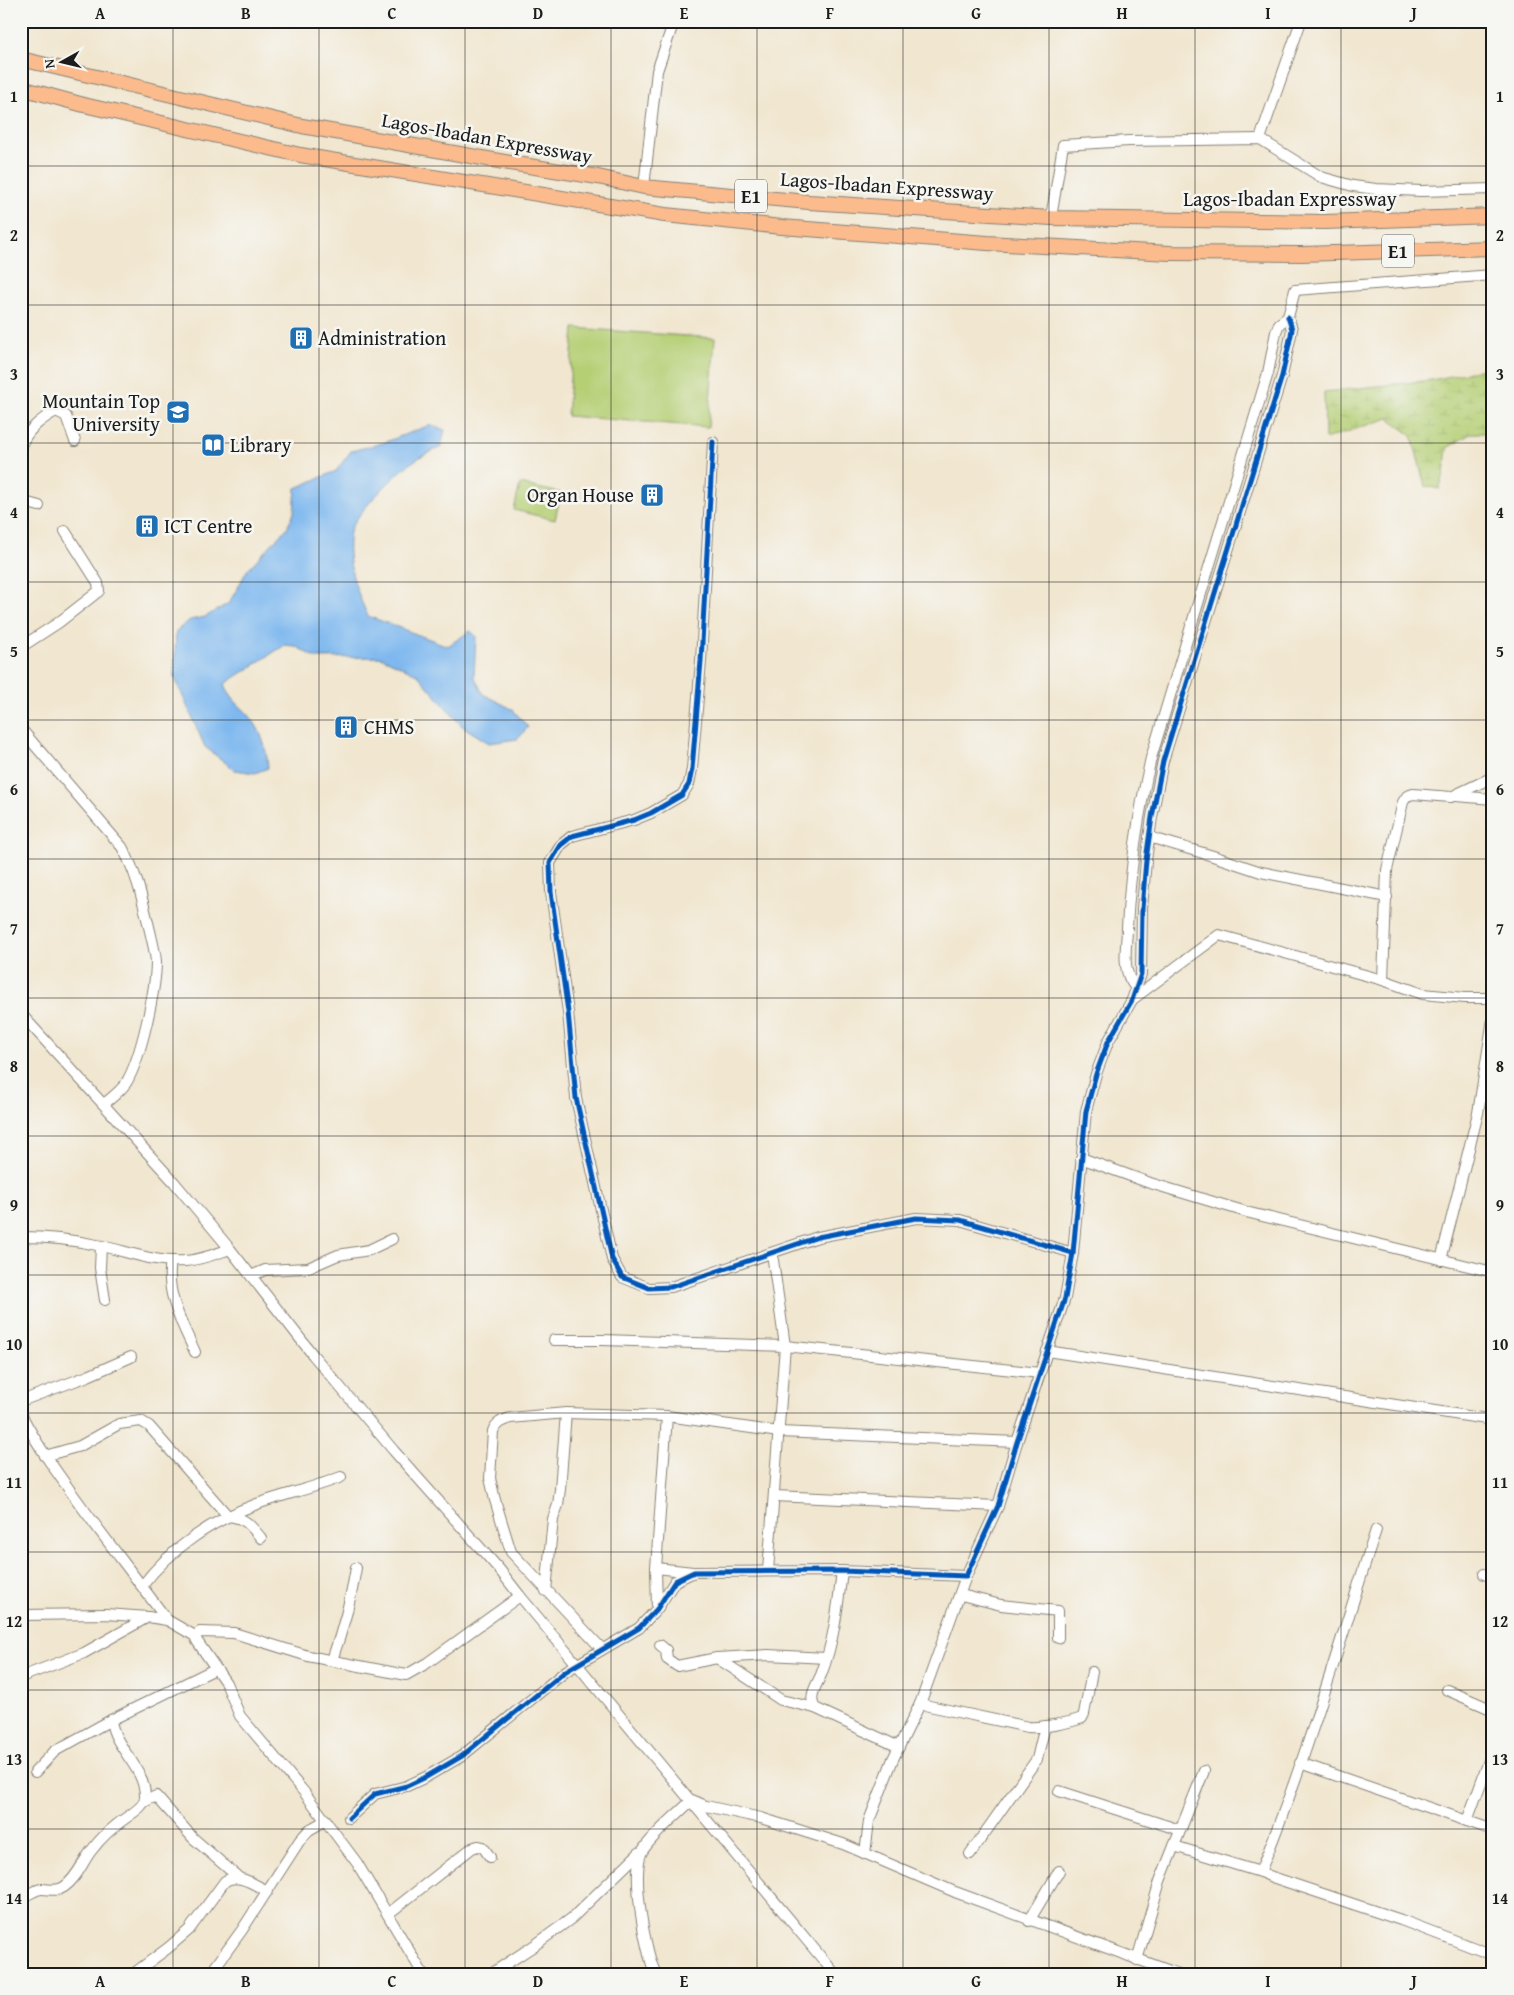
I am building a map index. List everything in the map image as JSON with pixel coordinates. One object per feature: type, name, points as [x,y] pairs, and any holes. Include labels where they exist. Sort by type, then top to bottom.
[{"type":"highway","name":"Lagos-Ibadan Expressway","points":[[21,59],[302,126],[644,186],[809,202],[1051,218],[1325,222],[1493,216]]},
{"type":"highway","name":"E1","points":[[21,88],[84,105],[300,154],[675,216],[782,227],[987,243],[1170,253],[1302,254],[1493,248]]},
{"type":"street","points":[[644,186],[657,71],[674,21]]},
{"type":"street","points":[[1260,139],[1301,21]]},
{"type":"street","points":[[1051,218],[1064,145],[1129,141],[1260,139],[1321,177],[1353,186],[1421,191],[1493,189]]},
{"type":"street","points":[[864,1854],[869,1821],[899,1747],[920,1704],[961,1595],[966,1576],[998,1506],[1016,1442],[1065,1298],[1073,1253],[1086,1111],[1096,1074],[1108,1042],[1132,1000],[1141,974],[1142,908],[1149,837],[1163,761],[1282,376],[1291,336],[1292,329],[1288,317],[1295,290],[1493,276]]},
{"type":"street","points":[[1135,987],[1126,966],[1128,907],[1132,859],[1145,784],[1154,748],[1268,373],[1276,332],[1279,324],[1288,317]]},
{"type":"street","points":[[21,446],[22,442],[42,419],[56,411],[66,416],[75,441]]},
{"type":"street","points":[[713,442],[701,661],[692,769],[689,784],[682,794],[651,813],[634,820],[572,836],[561,845],[550,863],[550,876],[568,1012],[576,1098],[612,1259],[622,1277],[649,1288],[671,1287],[818,1237],[925,1218],[960,1220],[1073,1253]]},
{"type":"street","points":[[21,501],[39,506]]},
{"type":"street","points":[[21,647],[58,623],[98,592],[98,583],[65,531]]},
{"type":"street","points":[[22,732],[122,847],[132,864],[156,958],[155,981],[142,1041],[128,1080],[121,1091],[104,1104]]},
{"type":"street","points":[[1456,796],[1493,777]]},
{"type":"street","points":[[1383,980],[1387,870],[1403,802],[1407,796],[1413,794],[1493,799]]},
{"type":"street","points":[[1149,837],[1261,872],[1387,897]]},
{"type":"street","points":[[1132,1000],[1219,936],[1383,980],[1424,994],[1465,998],[1493,998]]},
{"type":"street","points":[[1441,1260],[1478,1113],[1493,1019]]},
{"type":"street","points":[[24,1021],[104,1104],[174,1182],[230,1249],[313,1355],[394,1451],[499,1568],[520,1596],[692,1800],[835,1974]]},
{"type":"street","points":[[1081,1158],[1150,1184],[1250,1213],[1493,1272]]},
{"type":"street","points":[[21,1237],[53,1237],[171,1261],[204,1258],[230,1249]]},
{"type":"street","points":[[250,1276],[265,1270],[308,1268],[338,1255],[369,1250],[392,1239]]},
{"type":"street","points":[[101,1246],[100,1268],[105,1300]]},
{"type":"street","points":[[768,1571],[785,1346],[772,1253]]},
{"type":"street","points":[[171,1261],[170,1290],[174,1306],[194,1352]]},
{"type":"street","points":[[554,1340],[785,1346],[1040,1373]]},
{"type":"street","points":[[1047,1350],[1493,1420]]},
{"type":"street","points":[[21,1400],[88,1376],[131,1357]]},
{"type":"street","points":[[602,1649],[511,1552],[490,1478],[490,1453],[493,1431],[501,1421],[510,1418],[566,1413],[667,1416],[778,1432],[1016,1442]]},
{"type":"street","points":[[546,1591],[553,1520],[558,1505],[560,1489],[566,1413]]},
{"type":"street","points":[[21,1414],[26,1435],[45,1456],[127,1569],[167,1620]]},
{"type":"street","points":[[657,1609],[656,1568],[667,1416]]},
{"type":"street","points":[[45,1456],[80,1446],[119,1424],[142,1421],[149,1426],[228,1516],[246,1520],[261,1538]]},
{"type":"street","points":[[142,1586],[152,1572],[174,1553],[203,1531],[228,1516],[257,1504],[341,1477]]},
{"type":"street","points":[[774,1496],[998,1506]]},
{"type":"street","points":[[1260,1872],[1300,1763],[1376,1530]]},
{"type":"street","points":[[332,1660],[345,1623],[356,1568]]},
{"type":"street","points":[[656,1568],[694,1572],[842,1571],[966,1576]]},
{"type":"street","points":[[815,1708],[812,1696],[826,1658],[837,1614],[842,1571]]},
{"type":"street","points":[[350,1818],[375,1794],[407,1786],[462,1756],[577,1664],[639,1628],[657,1609],[675,1581],[694,1572]]},
{"type":"street","points":[[961,1595],[1002,1605],[1058,1611],[1058,1638]]},
{"type":"street","points":[[195,1636],[200,1632],[234,1633],[308,1656],[370,1666],[392,1673],[410,1674],[520,1596]]},
{"type":"street","points":[[21,1615],[106,1614],[148,1617],[167,1620],[195,1636],[226,1684],[240,1716],[326,1820],[357,1863],[423,1974]]},
{"type":"street","points":[[21,1677],[84,1653],[148,1617]]},
{"type":"street","points":[[660,1645],[666,1650],[667,1658],[676,1666],[717,1658],[768,1655],[826,1658]]},
{"type":"street","points":[[717,1658],[781,1700],[815,1708],[899,1747]]},
{"type":"street","points":[[35,1772],[54,1751],[111,1720],[215,1669]]},
{"type":"street","points":[[920,1704],[1028,1727],[1045,1726],[1082,1718],[1092,1672]]},
{"type":"street","points":[[1447,1690],[1493,1710]]},
{"type":"street","points":[[111,1720],[115,1738],[141,1780],[145,1796],[144,1802]]},
{"type":"street","points":[[970,1854],[1037,1760],[1045,1726]]},
{"type":"street","points":[[1468,1821],[1493,1750]]},
{"type":"street","points":[[1300,1763],[1493,1830]]},
{"type":"street","points":[[1138,1960],[1160,1881],[1204,1772]]},
{"type":"street","points":[[1059,1791],[1180,1830]]},
{"type":"street","points":[[21,1897],[39,1890],[62,1889],[69,1884],[92,1850],[113,1826],[138,1810],[144,1802],[156,1796],[193,1838],[238,1877],[268,1891]]},
{"type":"street","points":[[491,1974],[572,1918],[692,1800]]},
{"type":"street","points":[[692,1800],[706,1806],[769,1820],[843,1844],[946,1889],[1178,1974]]},
{"type":"street","points":[[210,1974],[242,1930],[300,1840],[310,1830],[326,1820]]},
{"type":"street","points":[[1174,1846],[1260,1872],[1272,1878],[1401,1920],[1493,1955]]},
{"type":"street","points":[[388,1914],[472,1848],[483,1847],[490,1857]]},
{"type":"street","points":[[642,1851],[638,1862],[642,1923],[648,1955],[656,1974]]},
{"type":"street","points":[[1029,1921],[1059,1871]]},
{"type":"street","points":[[133,1974],[168,1948],[188,1930],[225,1881],[238,1877]]},
{"type":"green space","points":[[574,328],[715,338],[708,427],[567,416]]},
{"type":"green space","points":[[1493,367],[1493,433],[1472,433],[1447,448],[1444,474],[1439,489],[1425,486],[1412,436],[1389,418],[1325,439],[1324,392],[1432,380]]},
{"type":"green space","points":[[520,484],[561,493],[555,520],[514,510]]},
{"type":"water","points":[[430,425],[445,430],[441,447],[418,458],[404,468],[376,495],[359,516],[350,532],[350,565],[359,596],[368,616],[448,646],[470,631],[476,636],[474,676],[483,694],[512,709],[528,727],[518,739],[489,743],[462,726],[417,674],[381,657],[316,658],[295,646],[285,645],[225,684],[231,696],[250,717],[260,732],[268,768],[255,773],[235,770],[205,747],[174,676],[176,631],[190,620],[205,617],[229,603],[248,569],[287,528],[294,513],[296,488],[336,471],[351,451],[383,443]]},
{"type":"cycle path","points":[[349,1818],[375,1794],[407,1786],[462,1756],[566,1671],[639,1628],[657,1609],[675,1581],[694,1572],[842,1571],[966,1576],[998,1506],[1017,1442],[1065,1298],[1073,1253],[1086,1111],[1096,1074],[1108,1042],[1132,1000],[1141,974],[1142,909],[1146,860],[1163,761],[1282,376],[1292,329],[1288,317]]},
{"type":"cycle path","points":[[713,442],[701,661],[692,769],[689,784],[682,795],[651,813],[634,820],[572,836],[561,845],[550,863],[551,892],[568,1012],[576,1098],[612,1259],[622,1277],[649,1288],[671,1287],[818,1237],[916,1218],[960,1220],[1073,1253]]},
{"type":"place","name":"Administration","points":[[301,338]]},
{"type":"place","name":"Mountain Top University","points":[[178,412]]},
{"type":"place","name":"Library","points":[[213,445]]},
{"type":"place","name":"Organ House","points":[[652,495]]},
{"type":"place","name":"ICT Centre","points":[[147,526]]},
{"type":"place","name":"CHMS","points":[[346,727]]}]
